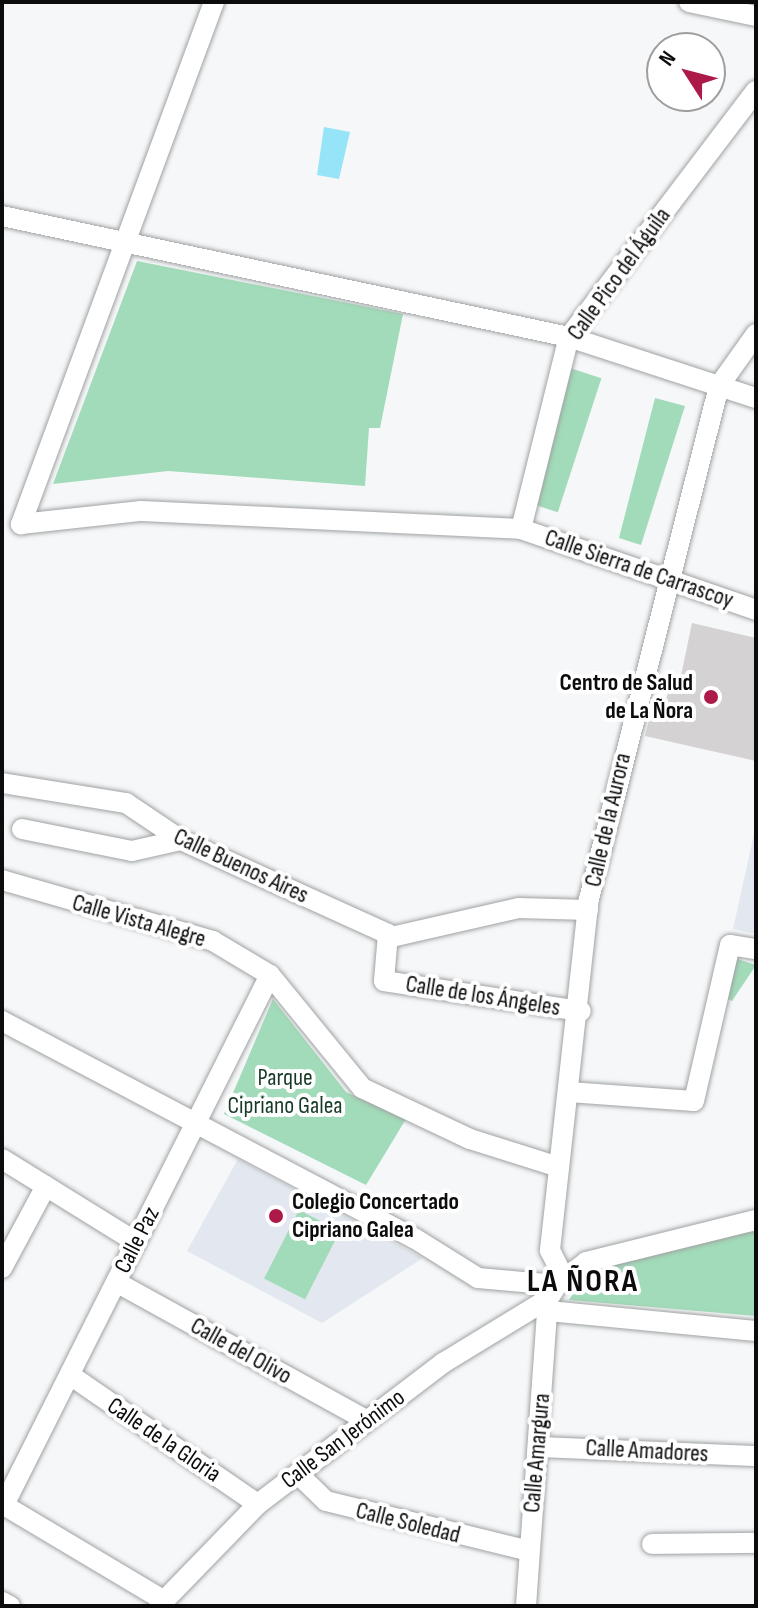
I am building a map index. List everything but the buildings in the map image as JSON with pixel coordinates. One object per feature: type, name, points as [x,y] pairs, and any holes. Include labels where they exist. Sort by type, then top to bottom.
[{"type":"street","points":[[123,241],[214,2]]},
{"type":"street","points":[[689,2],[756,16]]},
{"type":"street","name":"Calle Pico del Águila","points":[[521,529],[569,337],[756,91]]},
{"type":"street","points":[[2,216],[569,337],[756,398]]},
{"type":"street","name":"Calle Sierra de Carrascoy","points":[[123,241],[21,524],[141,511],[521,529],[667,575],[756,610]]},
{"type":"street","name":"Calle de la Aurora","points":[[554,1293],[550,1250],[581,1011],[588,910],[667,575],[719,386],[756,334]]},
{"type":"street","name":"Calle Buenos Aires","points":[[2,783],[126,803],[181,840],[388,936]]},
{"type":"street","points":[[22,829],[132,851],[181,840]]},
{"type":"street","name":"Calle Vista Alegre","points":[[2,880],[213,941],[270,975]]},
{"type":"street","points":[[388,936],[519,908],[588,910]]},
{"type":"street","name":"Calle de los Ángeles","points":[[388,936],[384,981],[581,1011]]},
{"type":"street","points":[[569,1092],[694,1101],[730,945],[756,949]]},
{"type":"street","points":[[270,975],[362,1088],[470,1139],[559,1167]]},
{"type":"street","name":"Calle Paz","points":[[3,1505],[270,975]]},
{"type":"street","points":[[2,1021],[414,1238],[478,1278],[756,1331]]},
{"type":"street","points":[[2,1159],[136,1242]]},
{"type":"street","points":[[2,1268],[46,1186]]},
{"type":"street","name":"Calle San Jerónimo","points":[[161,1603],[258,1504],[443,1363],[554,1293],[586,1262],[756,1220]]},
{"type":"street","name":"Calle del Olivo","points":[[116,1282],[366,1420]]},
{"type":"street","name":"Calle Amargura","points":[[526,1606],[554,1293]]},
{"type":"street","name":"Calle de la Gloria","points":[[70,1375],[258,1504]]},
{"type":"street","name":"Calle Amadores","points":[[538,1447],[756,1456]]},
{"type":"street","name":"Calle Soledad","points":[[298,1474],[326,1501],[529,1551]]},
{"type":"street","points":[[3,1505],[161,1603]]},
{"type":"street","points":[[652,1544],[756,1543]]},
{"type":"street","points":[[2,1602],[10,1606]]},
{"type":"shaded area","points":[[756,825],[756,934],[733,929]]},
{"type":"shaded area","name":"Colegio Concertado Cipriano Galea","points":[[238,1159],[423,1258],[322,1323],[187,1251]]},
{"type":"green space","points":[[137,261],[403,314],[380,428],[369,428],[365,486],[168,471],[53,484]]},
{"type":"green space","points":[[570,368],[601,378],[558,512],[526,502]]},
{"type":"green space","points":[[655,398],[685,406],[641,545],[619,538]]},
{"type":"green space","points":[[734,958],[756,965],[732,1001],[725,998]]},
{"type":"green space","name":"Parque Cipriano Galea","points":[[273,999],[346,1092],[406,1119],[366,1185],[224,1114]]},
{"type":"green space","points":[[299,1210],[340,1231],[305,1299],[264,1279]]},
{"type":"green space","points":[[713,1232],[756,1232],[756,1316],[569,1300],[585,1273]]},
{"type":"water","points":[[324,127],[350,132],[339,179],[317,175]]},
{"type":"place","name":"Centro de Salud de La Ñora","points":[[711,697]]},
{"type":"place","name":"Colegio Concertado Cipriano Galea","points":[[276,1216]]},
{"type":"district","name":"LA ÑORA","points":[[583,1282]]}]
